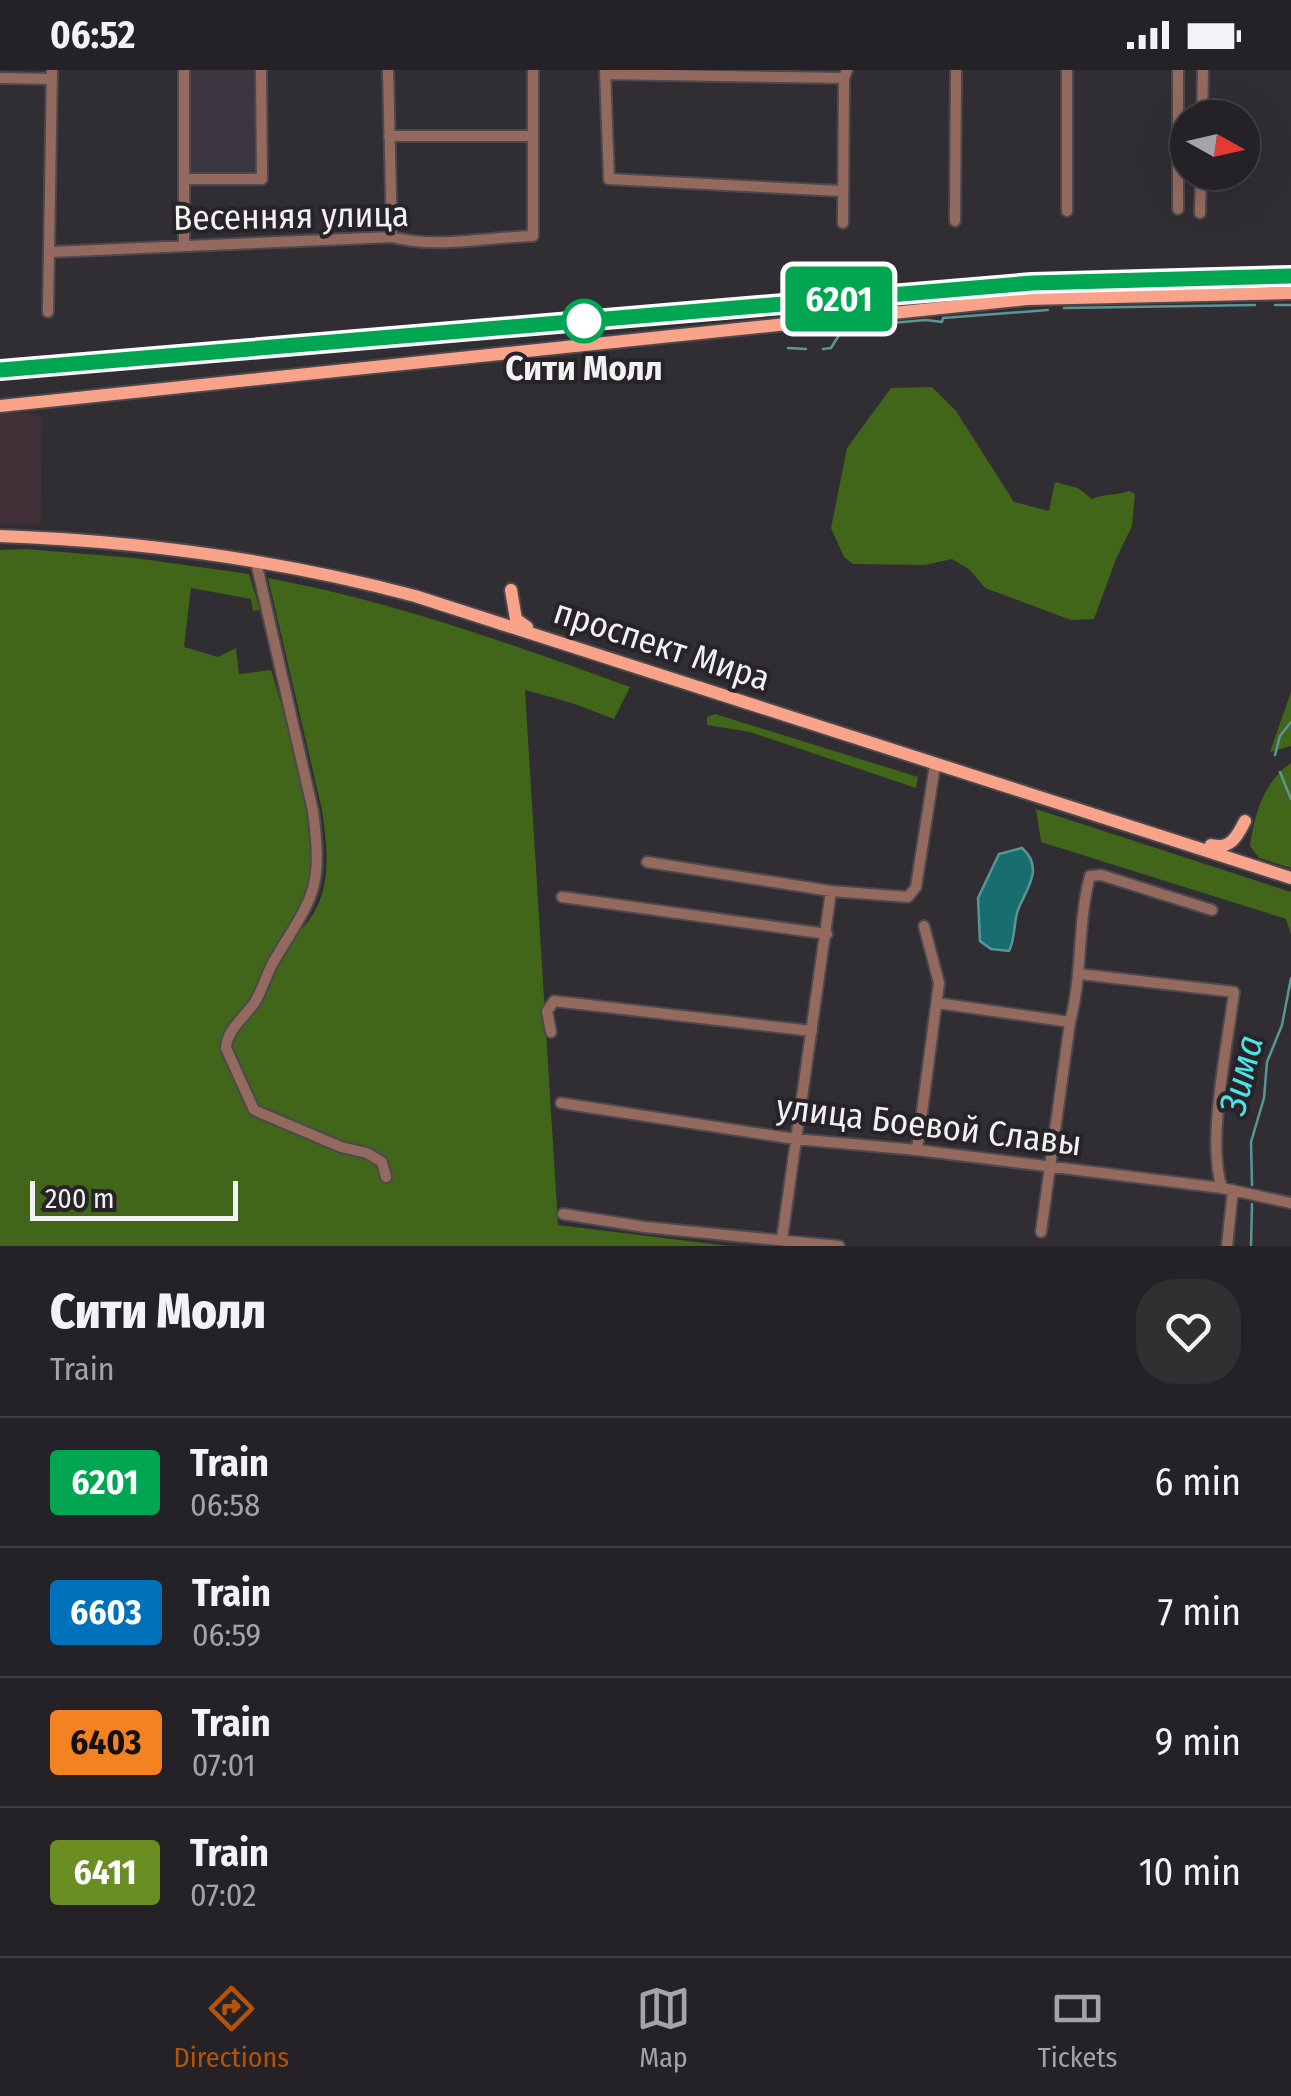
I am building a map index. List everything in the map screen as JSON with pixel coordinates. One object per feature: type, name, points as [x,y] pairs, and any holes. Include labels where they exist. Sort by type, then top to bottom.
[{"type":"main road","points":[[0,406],[1027,299],[1291,293]]},
{"type":"main road","name":"проспект Мира","points":[[0,536],[82,540],[256,562],[346,578],[451,608],[1287,876]]},
{"type":"main road","points":[[451,608],[497,614],[511,588]]},
{"type":"main road","points":[[506,626],[511,588]]},
{"type":"main road","points":[[511,588],[516,619],[561,644]]},
{"type":"main road","points":[[1171,838],[1222,846],[1234,841],[1245,822]]},
{"type":"main road","points":[[1234,858],[1245,822]]},
{"type":"main road","points":[[1245,822],[1243,854],[1287,876]]},
{"type":"street","points":[[184,70],[184,246]]},
{"type":"street","points":[[184,179],[262,179],[261,70]]},
{"type":"street","points":[[388,70],[392,237]]},
{"type":"street","points":[[389,136],[532,136],[533,70]]},
{"type":"street","points":[[956,70],[956,222]]},
{"type":"street","points":[[1067,70],[1067,210]]},
{"type":"street","points":[[1178,70],[1178,210]]},
{"type":"street","points":[[1202,100],[1203,70]]},
{"type":"street","points":[[841,192],[609,179],[605,72],[845,74],[843,223]]},
{"type":"street","points":[[0,78],[52,75],[48,312]]},
{"type":"street","name":"Весенняя улица","points":[[51,252],[392,237],[406,241],[533,236],[532,136]]},
{"type":"street","points":[[1200,212],[1201,190]]},
{"type":"street","points":[[256,562],[313,811],[318,850],[316,879],[304,913],[274,961],[257,999],[227,1037],[226,1048],[254,1110],[341,1147],[367,1153],[382,1162],[386,1177]]},
{"type":"street","points":[[647,862],[832,890],[908,897],[915,893],[934,765]]},
{"type":"street","points":[[1042,1232],[1080,974],[1082,921],[1090,876],[1100,874],[1212,910]]},
{"type":"street","points":[[782,1240],[832,890]]},
{"type":"street","points":[[562,897],[827,934]]},
{"type":"street","points":[[917,1150],[939,983],[924,926]]},
{"type":"street","points":[[1080,974],[1234,992],[1216,1172],[1228,1189],[1226,1246]]},
{"type":"street","points":[[551,1032],[547,1011],[554,1001],[812,1031]]},
{"type":"street","points":[[937,1003],[1070,1022]]},
{"type":"street","name":"улица Боевой Славы","points":[[560,1103],[795,1139],[917,1150],[1228,1189],[1291,1203]]},
{"type":"street","points":[[563,1214],[644,1228],[839,1246]]},
{"type":"shaded area","points":[[186,70],[258,70],[260,177],[186,176]]},
{"type":"shaded area","points":[[0,413],[42,417],[41,523],[0,523]]},
{"type":"green space","points":[[932,387],[956,411],[1014,502],[1049,511],[1055,482],[1078,488],[1092,499],[1129,491],[1135,494],[1132,526],[1094,619],[1071,620],[985,588],[970,570],[952,559],[925,565],[853,564],[844,557],[831,528],[847,448],[891,388]]},
{"type":"green space","points":[[0,550],[135,558],[249,574],[260,610],[253,611],[251,599],[191,588],[184,647],[218,657],[236,648],[239,674],[271,670],[303,777],[315,837],[314,882],[290,939],[315,912],[325,880],[326,846],[322,810],[268,578],[406,611],[630,687],[614,719],[525,690],[558,1225],[729,1246],[0,1246]]},
{"type":"green space","points":[[1291,692],[1291,746],[1270,752]]},
{"type":"green space","points":[[715,714],[918,777],[916,788],[750,732],[707,725],[707,717]]},
{"type":"green space","points":[[1291,763],[1291,868],[1259,858],[1250,846],[1262,800],[1274,779]]},
{"type":"green space","points":[[1036,809],[1291,892],[1291,935],[1286,919],[1041,842]]},
{"type":"water","points":[[1022,848],[1033,871],[1016,915],[1011,946],[1009,951],[991,949],[980,941],[978,898],[999,854]]},
{"type":"waterway","points":[[1064,308],[1255,305]]},
{"type":"waterway","points":[[1275,305],[1291,305]]},
{"type":"waterway","points":[[823,349],[831,348],[844,327],[942,322],[943,318],[1048,310]]},
{"type":"waterway","points":[[788,348],[806,349]]},
{"type":"waterway","name":"Зима","points":[[1275,755],[1280,736],[1291,722]]},
{"type":"waterway","name":"Зима","points":[[1280,772],[1291,799]]},
{"type":"waterway","name":"Зима","points":[[1252,1185],[1251,1142],[1264,1098],[1267,1062],[1282,1025],[1291,978]]},
{"type":"waterway","name":"Зима","points":[[1251,1246],[1252,1204]]},
{"type":"railway","points":[[0,370],[1061,281],[1291,276]]},
{"type":"train","name":"6201","points":[[0,370],[1032,283],[1291,276]]},
{"type":"place","name":"Сити Молл","points":[[584,321]]}]
